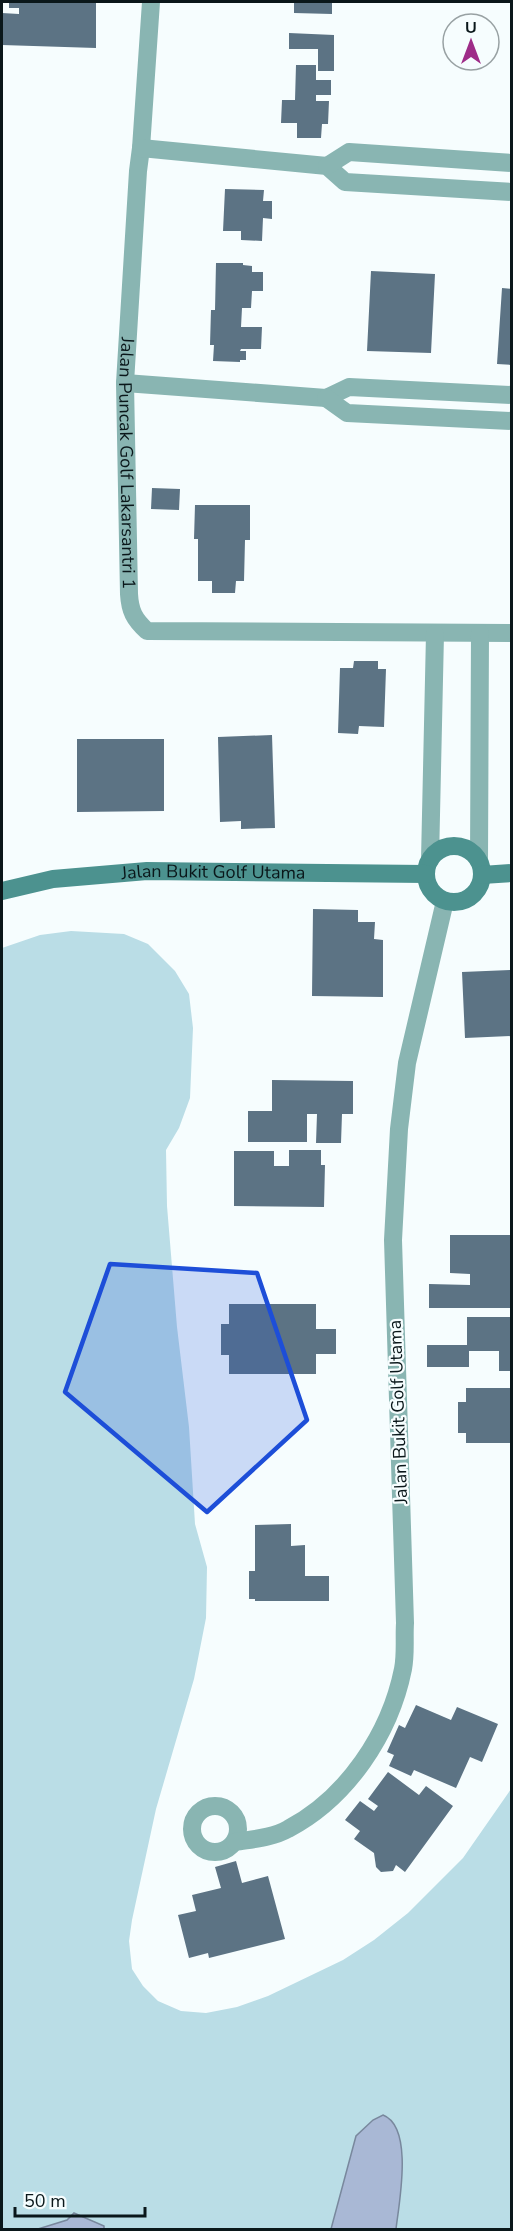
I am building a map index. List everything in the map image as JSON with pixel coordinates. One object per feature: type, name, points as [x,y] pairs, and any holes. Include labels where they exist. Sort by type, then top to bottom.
[{"type":"street","name":"Jalan Puncak Golf Lakarsantri 1","points":[[151,2],[125,383],[129,594],[130,610],[135,621],[147,631],[512,633]]},
{"type":"street","points":[[141,148],[327,166],[345,182],[512,192]]},
{"type":"street","points":[[327,166],[349,152],[512,163]]},
{"type":"street","points":[[125,383],[326,398],[349,387],[512,395]]},
{"type":"street","points":[[326,398],[347,413],[512,421]]},
{"type":"street","points":[[435,634],[427,881],[434,893],[445,901],[462,901],[470,897],[480,884],[480,633]]},
{"type":"street","points":[[428,867],[438,851],[455,847],[471,852],[480,868]]},
{"type":"street","name":"Jalan Bukit Golf Utama","points":[[2,891],[53,879],[147,871],[428,867]]},
{"type":"street","points":[[480,868],[512,873]]},
{"type":"street","name":"Jalan Bukit Golf Utama","points":[[235,1842],[267,1838],[288,1829],[343,1788],[371,1750],[392,1708],[403,1668],[405,1623],[393,1240],[399,1129],[407,1063],[445,901]]},
{"type":"highlighted area","points":[[110,1264],[257,1273],[307,1420],[207,1512],[65,1392]]},
{"type":"shaded area","points":[[71,931],[124,934],[148,944],[175,971],[189,994],[193,1028],[190,1098],[179,1128],[166,1150],[167,1206],[177,1327],[189,1427],[195,1524],[207,1567],[206,1618],[194,1679],[156,1809],[132,1920],[129,1941],[132,1969],[143,1986],[158,2001],[181,2011],[206,2013],[237,2007],[268,1996],[343,1960],[374,1940],[408,1913],[463,1858],[511,1789],[511,2229],[2,2229],[2,948],[40,935]]},
{"type":"shaded area","points":[[383,2115],[393,2122],[399,2134],[402,2149],[396,2229],[331,2229],[356,2136],[373,2120]]},
{"type":"shaded area","points":[[74,2213],[104,2226],[104,2229],[38,2229],[67,2220]]},
{"type":"building","points":[[9,2],[96,2],[96,48],[2,45],[2,13],[19,14],[19,8],[9,8]]},
{"type":"building","points":[[294,2],[332,2],[332,14],[294,13]]},
{"type":"building","points":[[289,33],[334,35],[334,71],[318,71],[318,49],[289,49]]},
{"type":"building","points":[[296,65],[316,65],[316,80],[331,80],[331,95],[316,95],[316,101],[329,101],[328,124],[322,124],[321,138],[297,138],[297,123],[281,123],[282,100],[295,100]]},
{"type":"building","points":[[225,189],[264,190],[263,201],[272,201],[272,219],[263,218],[262,241],[241,240],[241,231],[223,231]]},
{"type":"building","points":[[216,263],[243,263],[243,265],[252,266],[252,272],[263,272],[263,291],[252,291],[251,308],[242,308],[241,327],[262,327],[261,349],[241,349],[240,351],[246,351],[246,360],[240,360],[240,362],[213,361],[214,345],[210,345],[211,310],[215,310]]},
{"type":"building","points":[[371,271],[435,274],[431,353],[367,351]]},
{"type":"building","points":[[502,288],[512,289],[512,365],[497,364]]},
{"type":"building","points":[[152,488],[180,489],[179,510],[151,509]]},
{"type":"building","points":[[195,505],[250,505],[250,540],[245,540],[244,581],[236,581],[235,593],[212,593],[212,581],[198,581],[198,539],[194,539]]},
{"type":"building","points":[[354,661],[378,661],[378,669],[386,669],[384,727],[359,726],[358,734],[338,733],[340,668],[353,668]]},
{"type":"building","points":[[272,735],[275,828],[241,829],[241,821],[220,822],[218,737]]},
{"type":"building","points":[[77,739],[164,739],[164,811],[77,812]]},
{"type":"building","points":[[313,909],[358,910],[358,922],[375,922],[374,939],[383,940],[383,997],[312,996]]},
{"type":"building","points":[[510,970],[512,1036],[465,1038],[462,972]]},
{"type":"building","points":[[272,1080],[353,1081],[353,1114],[342,1114],[341,1143],[316,1143],[317,1114],[307,1114],[307,1142],[248,1142],[248,1111],[272,1111]]},
{"type":"building","points":[[289,1150],[321,1150],[321,1165],[325,1165],[324,1207],[234,1206],[234,1151],[274,1151],[274,1166],[289,1166]]},
{"type":"building","points":[[450,1235],[512,1235],[512,1308],[429,1308],[429,1284],[470,1285],[470,1274],[450,1273]]},
{"type":"building","points":[[229,1304],[316,1304],[316,1329],[336,1329],[336,1354],[316,1354],[316,1374],[229,1374],[229,1355],[221,1355],[221,1324],[229,1324]]},
{"type":"building","points":[[467,1317],[512,1317],[512,1371],[499,1371],[499,1351],[469,1351],[469,1367],[427,1367],[427,1345],[467,1345]]},
{"type":"building","points":[[466,1388],[512,1388],[512,1443],[466,1443],[466,1433],[458,1433],[458,1402],[466,1402]]},
{"type":"building","points":[[291,1524],[291,1546],[305,1545],[305,1576],[329,1576],[329,1601],[255,1601],[255,1599],[249,1599],[249,1571],[255,1571],[255,1525]]},
{"type":"building","points":[[416,1705],[451,1720],[457,1707],[498,1724],[482,1762],[470,1757],[456,1788],[414,1770],[411,1776],[389,1766],[394,1755],[387,1752],[399,1725],[405,1728]]},
{"type":"building","points":[[388,1772],[419,1795],[426,1786],[453,1806],[405,1872],[396,1865],[393,1871],[381,1872],[376,1867],[374,1853],[354,1839],[360,1831],[345,1820],[360,1801],[374,1811],[378,1806],[368,1799]]},
{"type":"building","points":[[236,1861],[242,1883],[268,1876],[285,1939],[209,1958],[208,1953],[189,1958],[178,1915],[196,1911],[192,1895],[221,1888],[215,1867]]}]
